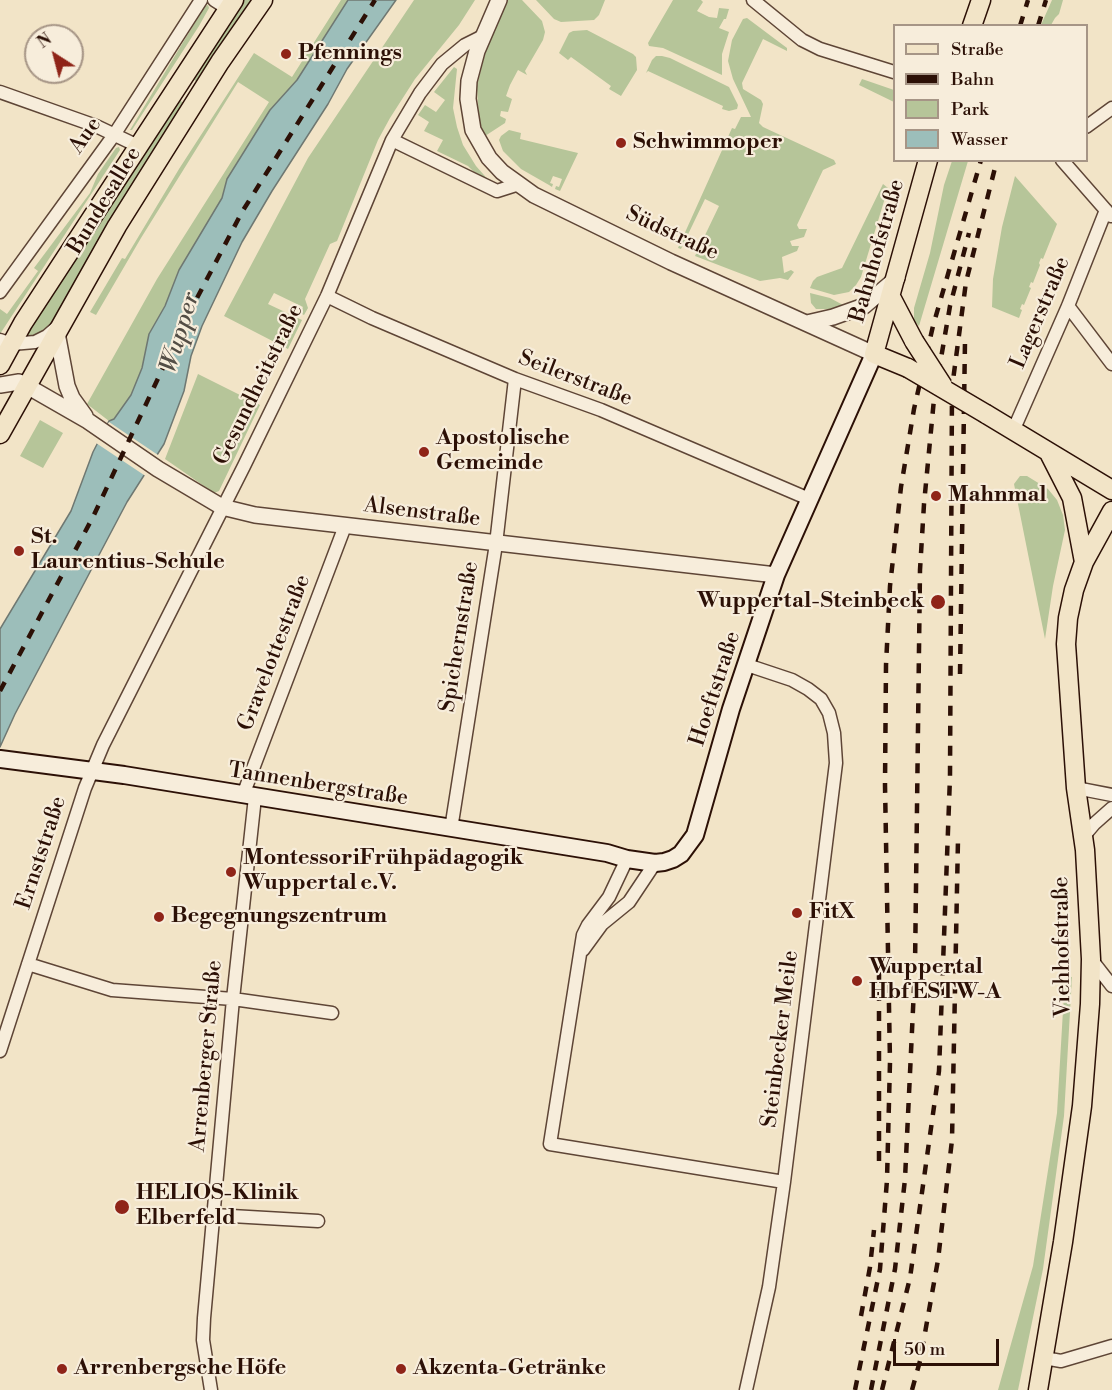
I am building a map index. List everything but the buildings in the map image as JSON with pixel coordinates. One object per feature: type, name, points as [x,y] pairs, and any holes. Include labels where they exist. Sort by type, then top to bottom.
[{"type":"main road","name":"Bundesallee","points":[[0,434],[117,226],[204,87],[263,0]]},
{"type":"main road","points":[[973,24],[981,0]]},
{"type":"main road","name":"Bundesallee","points":[[0,364],[6,342],[183,78],[225,3]]},
{"type":"main road","points":[[183,78],[181,84],[187,91],[196,93],[204,87]]},
{"type":"main road","name":"Bahnhofstraße","points":[[874,354],[927,162]]},
{"type":"main road","points":[[891,297],[914,341],[945,390],[1112,489]]},
{"type":"main road","name":"Südstraße","points":[[874,354],[908,368],[945,390]]},
{"type":"main road","name":"Hoeftstraße","points":[[627,859],[664,862],[681,854],[692,841],[731,709],[776,575],[874,354]]},
{"type":"main road","points":[[1049,453],[1072,498],[1084,562]]},
{"type":"main road","name":"Viehhofstraße","points":[[1038,1390],[1082,1106],[1090,1004],[1090,959],[1083,837],[1076,788],[1066,644],[1068,618],[1074,590],[1084,562],[1112,511]]},
{"type":"main road","name":"Tannenbergstraße","points":[[0,759],[91,770],[607,853],[627,859]]},
{"type":"street","name":"Aue","points":[[0,292],[114,135],[201,0]]},
{"type":"street","name":"Südstraße","points":[[499,0],[477,51],[470,81],[469,106],[473,130],[489,158],[534,195],[671,262],[874,354]]},
{"type":"street","points":[[753,0],[802,39],[820,49],[893,72]]},
{"type":"street","name":"Gesundheitstraße","points":[[91,770],[327,296],[392,140],[420,93],[442,64],[465,45],[483,36]]},
{"type":"street","points":[[0,92],[96,126],[138,146]]},
{"type":"street","points":[[1088,126],[1112,108]]},
{"type":"street","points":[[392,140],[497,191],[519,184]]},
{"type":"street","points":[[1064,162],[1109,214]]},
{"type":"street","name":"Lagerstraße","points":[[1013,432],[1109,214]]},
{"type":"street","points":[[807,323],[864,306],[897,278]]},
{"type":"street","name":"Seilerstraße","points":[[327,296],[372,318],[515,379],[601,410],[809,499]]},
{"type":"street","points":[[1068,306],[1112,364]]},
{"type":"street","points":[[6,342],[34,342],[60,327]]},
{"type":"street","name":"Alsenstraße","points":[[60,327],[67,386],[72,398],[88,421]]},
{"type":"street","name":"Spichernstraße","points":[[452,829],[496,544],[515,379]]},
{"type":"street","name":"Alsenstraße","points":[[0,385],[19,382],[27,386],[88,421],[159,469],[222,507],[255,516],[776,575]]},
{"type":"street","name":"Gravelottestraße","points":[[249,796],[345,526]]},
{"type":"street","name":"Steinbecker Meile","points":[[746,1390],[769,1287],[836,763],[834,733],[829,712],[820,699],[792,680],[747,665]]},
{"type":"street","name":"Ernststraße","points":[[0,1051],[91,770]]},
{"type":"street","points":[[1076,788],[1112,795]]},
{"type":"street","name":"Arrenberger Straße","points":[[211,1390],[203,1340],[249,796]]},
{"type":"street","points":[[1083,837],[1112,808]]},
{"type":"street","points":[[627,859],[609,897],[583,935],[550,1144],[784,1182]]},
{"type":"street","points":[[580,953],[602,924],[629,902],[655,863]]},
{"type":"street","points":[[1090,959],[1112,986]]},
{"type":"street","points":[[28,964],[112,990],[233,999],[332,1013]]},
{"type":"street","points":[[214,1215],[318,1221]]},
{"type":"street","points":[[1044,1358],[1061,1362],[1112,1346]]},
{"type":"green space","points":[[243,0],[254,0],[197,82],[193,79],[209,48]]},
{"type":"green space","points":[[341,0],[348,0],[297,80],[270,110],[227,179],[222,198],[179,270],[165,306],[149,334],[142,368],[131,395],[114,419],[109,421],[87,404],[157,279],[269,102],[238,82],[96,315],[90,312],[122,258],[125,259],[179,169],[254,53],[292,77]]},
{"type":"green space","points":[[414,0],[475,0],[459,25],[415,79],[378,140],[337,241],[330,244],[305,299],[308,308],[304,315],[300,313],[303,307],[274,293],[268,304],[302,320],[288,349],[224,316],[308,158]]},
{"type":"green space","points":[[508,0],[522,0],[542,21],[545,32],[543,40],[525,71],[527,75],[518,70],[510,85],[506,96],[512,99],[508,112],[501,111],[500,116],[506,119],[505,123],[485,136],[479,121],[477,86],[486,50]]},
{"type":"green space","points":[[536,0],[605,0],[599,15],[594,20],[561,22],[554,19]]},
{"type":"green space","points":[[673,0],[701,0],[703,2],[697,11],[709,17],[717,18],[719,8],[729,9],[726,19],[719,28],[729,32],[722,54],[722,75],[663,48],[649,46],[648,43]]},
{"type":"green space","points":[[1052,0],[1063,0],[1059,14],[1052,24],[1041,24]]},
{"type":"green space","points":[[208,5],[209,8],[199,26],[130,130],[205,6]]},
{"type":"green space","points":[[747,18],[787,48],[787,51],[763,39],[742,83],[743,89],[761,100],[763,104],[759,123],[763,127],[834,160],[836,164],[823,170],[797,225],[799,229],[807,229],[804,237],[790,241],[792,246],[799,246],[797,251],[782,257],[784,273],[791,270],[794,272],[788,280],[780,278],[760,281],[695,256],[719,206],[705,199],[681,249],[678,248],[732,128],[735,129],[741,117],[751,117],[733,79],[728,61],[732,40],[743,19]]},
{"type":"green space","points":[[587,30],[636,57],[637,70],[621,96],[609,89],[611,86],[571,57],[568,60],[559,53],[569,33]]},
{"type":"green space","points":[[656,56],[670,58],[729,87],[738,105],[737,109],[729,111],[722,109],[723,106],[648,71],[646,73]]},
{"type":"green space","points":[[454,67],[457,69],[453,108],[457,127],[463,145],[476,166],[491,183],[480,178],[468,166],[437,151],[443,140],[424,131],[429,122],[418,115],[425,105],[436,112],[445,100],[434,92]]},
{"type":"green space","points":[[862,79],[893,90],[893,102],[859,85]]},
{"type":"green space","points":[[179,99],[184,104],[55,318],[45,330],[35,336],[24,337]]},
{"type":"green space","points":[[509,130],[521,133],[520,139],[578,153],[560,191],[555,189],[556,186],[559,187],[562,179],[553,176],[550,183],[553,184],[552,187],[521,169],[503,151],[499,140]]},
{"type":"green space","points":[[119,147],[120,150],[0,334],[0,309],[7,314],[38,271],[34,268],[90,193],[98,174]]},
{"type":"green space","points":[[952,162],[968,162],[919,326],[914,321],[914,308],[930,253],[944,185]]},
{"type":"green space","points":[[1015,176],[1057,224],[1043,259],[1041,258],[1033,283],[1031,282],[1024,305],[1022,304],[1019,318],[992,307],[993,279],[1002,227]]},
{"type":"green space","points":[[883,184],[888,188],[861,277],[856,285],[849,292],[834,295],[810,288],[817,277],[842,268]]},
{"type":"green space","points":[[810,293],[830,298],[845,306],[816,309],[811,303]]},
{"type":"green space","points":[[198,374],[260,405],[219,491],[214,493],[165,459]]},
{"type":"green space","points":[[40,420],[63,433],[43,468],[20,456]]},
{"type":"green space","points":[[1020,476],[1027,476],[1048,489],[1057,500],[1063,515],[1065,530],[1045,639],[1014,484]]},
{"type":"green space","points":[[1065,976],[1072,977],[1064,1116],[1043,1269],[1018,1390],[998,1390],[1033,1266],[1057,1113]]},
{"type":"water","name":"Wupper","points":[[348,0],[396,0],[347,69],[328,104],[242,242],[202,326],[191,356],[184,391],[164,444],[127,502],[15,714],[0,747],[0,629],[71,511],[93,452],[109,421],[114,419],[131,395],[142,368],[149,334],[165,306],[179,270],[222,198],[227,179],[270,110],[297,80]]},
{"type":"pier","points":[[109,422],[161,457],[147,477],[96,443]]},
{"type":"railway","points":[[0,691],[93,517],[185,321],[242,212],[375,0]]},
{"type":"railway","points":[[1021,24],[1028,0]]},
{"type":"railway","points":[[1039,24],[1046,0]]},
{"type":"railway","points":[[855,1390],[880,1269],[887,1180],[890,1062],[885,785],[886,665],[890,586],[901,487],[914,409],[933,326],[980,162]]},
{"type":"railway","points":[[882,1390],[910,1278],[939,1071],[950,777],[952,388],[966,282],[996,162]]},
{"type":"railway","points":[[871,1390],[895,1269],[905,1179],[915,967],[920,570],[924,504],[934,399],[950,306],[969,233]]},
{"type":"railway","points":[[960,674],[965,341]]},
{"type":"railway","points":[[912,1390],[920,1361],[938,1260],[952,1140],[958,839]]},
{"type":"railway","points":[[879,963],[879,1161]]},
{"type":"railway","points":[[861,1316],[874,1230]]},
{"type":"place","name":"Pfennings","points":[[286,54]]},
{"type":"place","name":"Schwimmoper","points":[[621,143]]},
{"type":"place","name":"Apostolische Gemeinde","points":[[424,452]]},
{"type":"place","name":"Mahnmal","points":[[936,496]]},
{"type":"place","name":"St. Laurentius-Schule","points":[[19,551]]},
{"type":"place","name":"Wuppertal-Steinbeck","points":[[938,602]]},
{"type":"place","name":"MontessoriFrühpädagogik Wuppertal e.V.","points":[[231,872]]},
{"type":"place","name":"FitX","points":[[797,913]]},
{"type":"place","name":"Begegnungszentrum","points":[[159,917]]},
{"type":"place","name":"Wuppertal Hbf ESTW-A","points":[[857,981]]},
{"type":"place","name":"HELIOS-Klinik Elberfeld","points":[[122,1207]]},
{"type":"place","name":"Arrenbergsche Höfe","points":[[62,1369]]},
{"type":"place","name":"Akzenta-Getränke","points":[[401,1369]]}]
